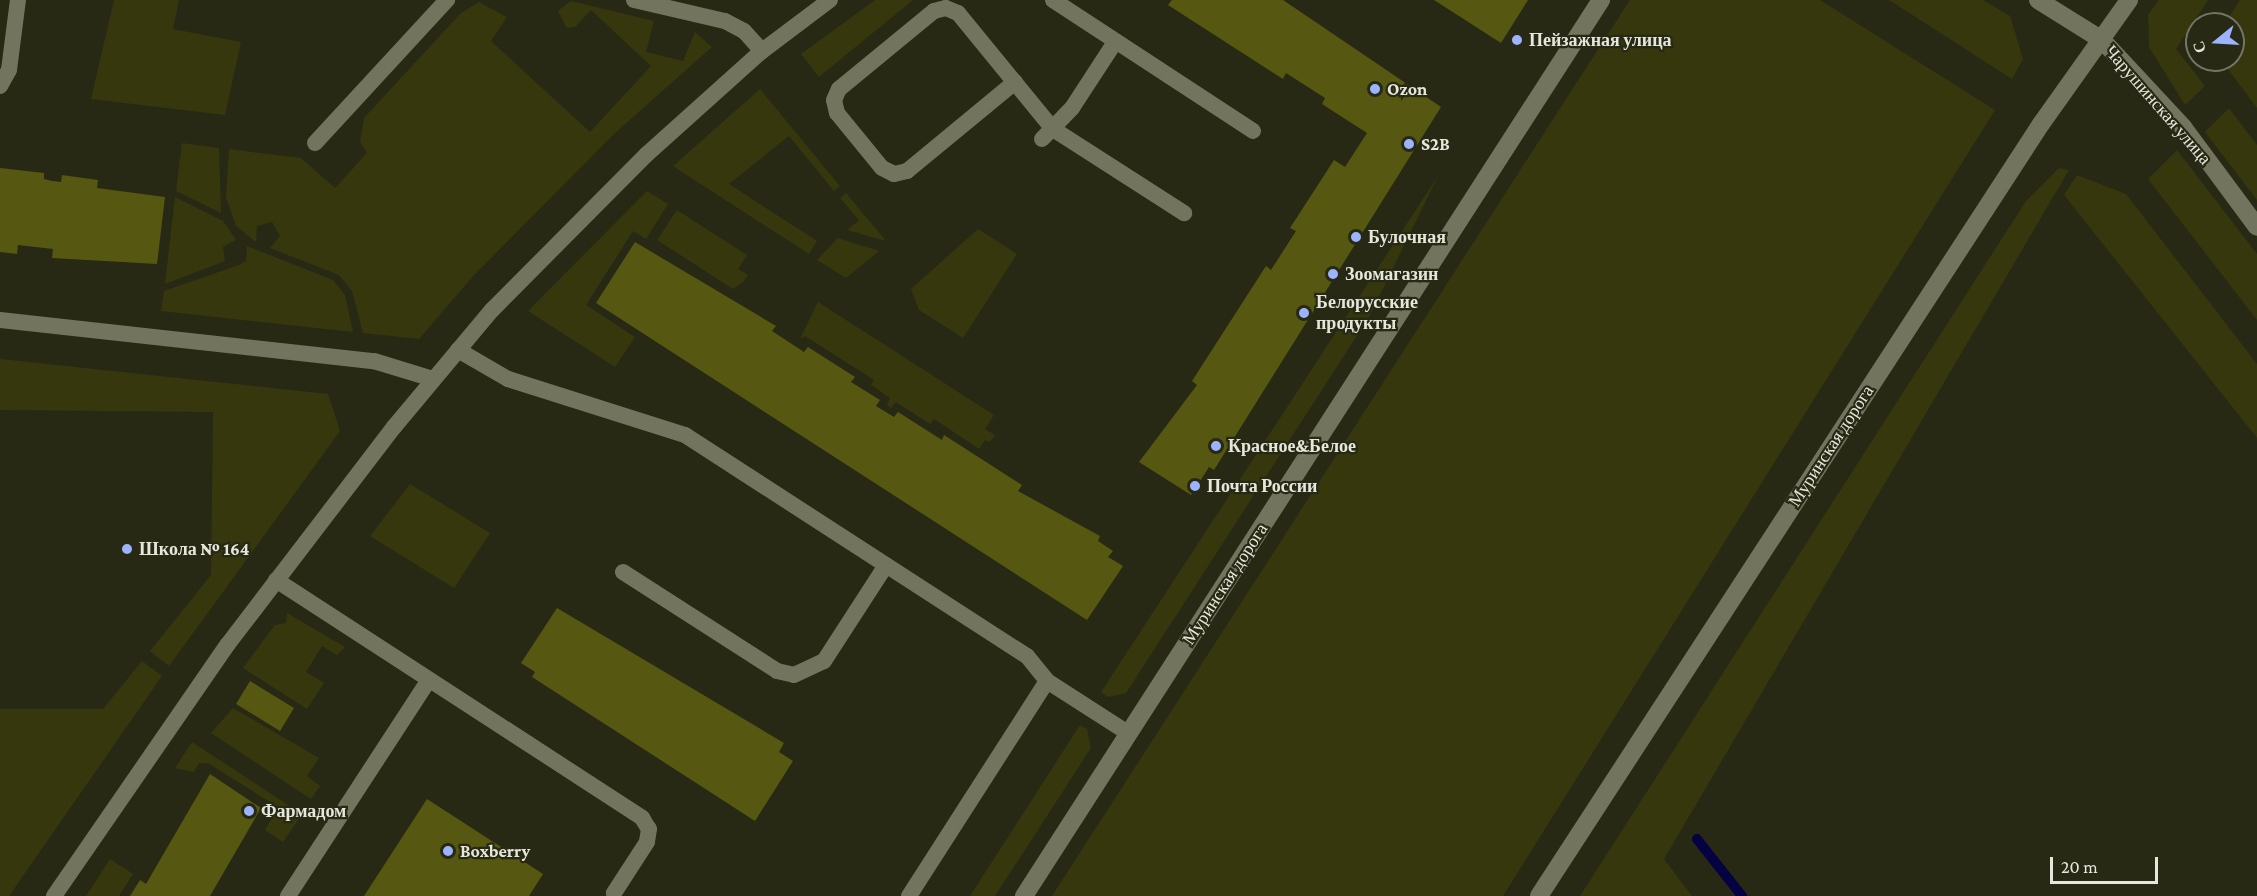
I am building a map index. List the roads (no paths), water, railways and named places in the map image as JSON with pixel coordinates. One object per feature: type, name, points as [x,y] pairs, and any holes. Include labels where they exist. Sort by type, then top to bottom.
[{"type":"street","name":"Муринская дорога","points":[[1024,896],[1601,0]]},
{"type":"street","points":[[2038,0],[2102,40]]},
{"type":"street","name":"Муринская дорога","points":[[1539,896],[2041,124],[2129,0]]},
{"type":"street","name":"Чарушинская улица","points":[[2102,40],[2183,127],[2257,227]]},
{"type":"lane","points":[[0,86],[9,70],[18,0]]},
{"type":"lane","points":[[315,142],[447,0]]},
{"type":"lane","points":[[634,0],[725,21],[744,31],[762,51]]},
{"type":"lane","points":[[54,896],[276,580],[458,350],[578,220],[762,51],[830,0]]},
{"type":"lane","points":[[1053,0],[1253,131]]},
{"type":"lane","points":[[1015,82],[906,171],[894,174],[882,168],[837,113],[834,100],[839,89],[934,11],[946,8],[958,13],[1015,82],[1048,134],[1184,213]]},
{"type":"lane","points":[[1048,134],[1115,42]]},
{"type":"lane","points":[[0,320],[374,361],[433,379]]},
{"type":"lane","points":[[458,350],[508,379],[685,435],[1027,656],[1047,681],[1128,734]]},
{"type":"lane","points":[[623,572],[777,671],[794,675],[824,661],[886,565]]},
{"type":"lane","points":[[276,580],[642,818],[647,842],[614,893]]},
{"type":"lane","points":[[288,896],[429,680]]},
{"type":"lane","points":[[909,896],[1047,681]]},
{"type":"waterway","points":[[1697,839],[1742,896]]},
{"type":"place","name":"Пейзажная улица","points":[[1517,40]]},
{"type":"place","name":"Ozon","points":[[1375,89]]},
{"type":"place","name":"S2B","points":[[1409,144]]},
{"type":"place","name":"Булочная","points":[[1356,237]]},
{"type":"place","name":"Зоомагазин","points":[[1333,274]]},
{"type":"place","name":"Белорусские продукты","points":[[1304,313]]},
{"type":"place","name":"Красное&Белое","points":[[1216,446]]},
{"type":"place","name":"Почта России","points":[[1195,486]]},
{"type":"place","name":"Школа № 164","points":[[127,549]]},
{"type":"place","name":"Фармадом","points":[[249,811]]},
{"type":"place","name":"Boxberry","points":[[448,851]]}]
